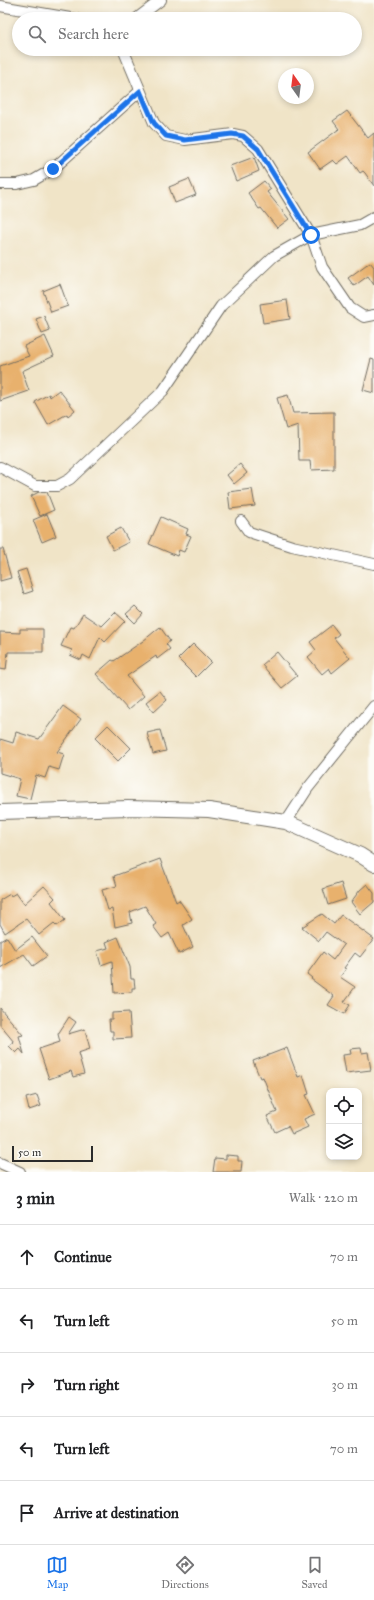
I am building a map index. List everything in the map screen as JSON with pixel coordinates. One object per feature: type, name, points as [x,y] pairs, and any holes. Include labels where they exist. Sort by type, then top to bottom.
[{"type":"main road","points":[[0,812],[128,808],[210,810],[286,822],[360,855],[374,864]]},
{"type":"street","points":[[145,12],[160,0]]},
{"type":"street","points":[[0,6],[35,12]]},
{"type":"street","points":[[126,56],[154,123],[166,136],[185,140],[232,134],[243,136],[258,149],[311,235],[322,267],[350,308],[364,317],[374,315]]},
{"type":"street","points":[[0,184],[17,184],[34,180],[53,169],[140,91]]},
{"type":"street","points":[[0,467],[35,486],[57,486],[70,479],[163,392],[221,306],[274,256],[311,235],[360,225],[374,217]]},
{"type":"street","points":[[241,521],[249,532],[264,537],[292,546],[374,564]]},
{"type":"street","points":[[286,822],[308,788],[374,706]]},
{"type":"street","points":[[0,1163],[20,1172]]},
{"type":"building","points":[[347,111],[368,138],[374,133],[374,186],[363,171],[360,173],[348,156],[337,164],[333,160],[320,169],[308,152],[339,129],[333,121]]},
{"type":"building","points":[[254,157],[259,171],[236,181],[230,166]]},
{"type":"building","points":[[189,179],[196,195],[175,203],[169,187]]},
{"type":"building","points":[[264,181],[271,189],[267,192],[289,219],[277,228],[261,208],[259,209],[248,193]]},
{"type":"building","points":[[370,262],[374,267],[374,285],[368,276],[354,286],[348,278]]},
{"type":"building","points":[[60,284],[68,306],[51,312],[43,291]]},
{"type":"building","points":[[287,300],[290,319],[263,323],[260,304]]},
{"type":"building","points":[[44,316],[50,331],[42,334],[36,319]]},
{"type":"building","points":[[45,336],[54,356],[22,371],[29,391],[0,401],[0,366],[29,356],[24,346]]},
{"type":"building","points":[[371,359],[374,360],[374,393],[363,390]]},
{"type":"building","points":[[59,390],[75,410],[68,416],[67,414],[48,425],[35,402],[49,394],[50,397]]},
{"type":"building","points":[[288,395],[293,413],[334,412],[334,469],[311,470],[310,461],[299,461],[298,425],[286,429],[277,398]]},
{"type":"building","points":[[240,464],[247,473],[234,484],[227,475]]},
{"type":"building","points":[[252,489],[255,506],[230,509],[228,492]]},
{"type":"building","points":[[39,492],[47,492],[54,510],[40,516],[31,496]]},
{"type":"building","points":[[47,514],[56,536],[42,542],[33,520]]},
{"type":"building","points":[[161,517],[188,529],[186,534],[191,536],[184,552],[179,550],[177,556],[149,544]]},
{"type":"building","points":[[121,528],[129,542],[113,550],[106,536]]},
{"type":"building","points":[[0,549],[3,549],[11,578],[0,581]]},
{"type":"building","points":[[26,569],[33,591],[24,594],[17,572]]},
{"type":"building","points":[[135,606],[143,614],[135,623],[126,614]]},
{"type":"building","points":[[115,612],[125,621],[105,642],[100,637],[90,659],[83,655],[81,660],[70,655],[72,650],[61,646],[70,627],[74,628],[83,614],[101,626]]},
{"type":"building","points":[[332,625],[339,634],[334,638],[350,658],[332,673],[329,668],[322,674],[308,657],[316,650],[310,642]]},
{"type":"building","points":[[160,627],[170,641],[166,644],[170,649],[157,659],[156,656],[127,676],[144,696],[128,710],[96,674],[112,660],[114,661]]},
{"type":"building","points":[[20,629],[43,629],[43,652],[8,652],[6,670],[0,669],[0,632],[20,633]]},
{"type":"building","points":[[193,644],[211,662],[196,677],[178,659]]},
{"type":"building","points":[[277,652],[297,676],[282,688],[262,665]]},
{"type":"building","points":[[160,691],[167,700],[154,712],[146,702]]},
{"type":"building","points":[[63,706],[81,719],[57,752],[64,754],[59,770],[49,767],[45,778],[36,775],[30,799],[16,796],[20,779],[0,773],[0,739],[13,743],[16,732],[39,739]]},
{"type":"building","points":[[108,725],[131,748],[118,761],[95,738]]},
{"type":"building","points":[[160,730],[166,751],[153,754],[147,733]]},
{"type":"building","points":[[160,859],[176,902],[179,900],[192,919],[183,925],[193,947],[179,954],[169,933],[162,938],[153,926],[156,924],[145,906],[130,912],[132,923],[115,927],[112,909],[108,910],[102,890],[117,886],[114,876]]},
{"type":"building","points":[[341,883],[346,899],[328,905],[323,889]]},
{"type":"building","points":[[367,884],[374,893],[374,902],[360,914],[351,902],[360,890]]},
{"type":"building","points":[[44,886],[55,898],[51,902],[65,920],[57,926],[54,923],[39,935],[26,919],[5,933],[0,924],[0,900],[10,894],[11,896],[16,893],[24,904]]},
{"type":"building","points":[[322,914],[334,924],[341,915],[374,939],[360,957],[355,953],[344,968],[346,969],[340,977],[355,987],[344,1002],[350,1005],[344,1014],[328,1005],[334,996],[311,979],[312,978],[307,974],[323,952],[333,960],[344,945],[326,932],[319,941],[302,927]]},
{"type":"building","points":[[7,937],[15,950],[32,937],[47,956],[33,966],[24,954],[0,968],[0,941]]},
{"type":"building","points":[[118,937],[130,967],[131,979],[134,979],[135,988],[132,988],[132,992],[114,993],[112,961],[101,965],[97,951],[108,948],[106,942]]},
{"type":"building","points":[[0,1008],[23,1035],[19,1036],[24,1054],[20,1049],[16,1053],[9,1046],[14,1042],[0,1025]]},
{"type":"building","points":[[129,1012],[131,1038],[113,1039],[113,1031],[110,1031],[109,1019],[112,1019],[112,1013]]},
{"type":"building","points":[[69,1017],[76,1022],[68,1034],[85,1029],[90,1049],[78,1053],[84,1074],[73,1077],[71,1071],[49,1079],[39,1049],[60,1042],[58,1034]]},
{"type":"building","points":[[287,1048],[298,1077],[303,1075],[309,1094],[306,1095],[315,1114],[304,1119],[308,1127],[292,1134],[288,1126],[275,1132],[267,1116],[277,1112],[263,1077],[260,1078],[253,1061]]},
{"type":"building","points":[[361,1048],[362,1053],[368,1052],[371,1070],[346,1073],[343,1055],[351,1054],[350,1049]]},
{"type":"building","points":[[37,1095],[41,1106],[29,1110],[26,1098]]},
{"type":"building","points":[[226,1155],[238,1156],[238,1161],[242,1161],[241,1172],[213,1172],[215,1158],[226,1159]]},
{"type":"route","points":[[53,169],[140,91],[154,123],[166,136],[185,140],[232,134],[243,136],[258,149],[311,235]]}]
